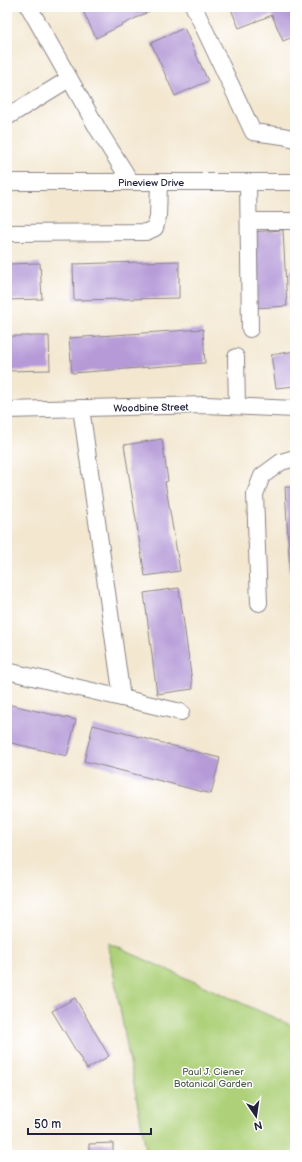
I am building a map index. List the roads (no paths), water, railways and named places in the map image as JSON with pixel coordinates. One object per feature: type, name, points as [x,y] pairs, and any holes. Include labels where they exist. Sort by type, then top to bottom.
[{"type":"street","points":[[29,7],[69,79],[130,182]]},
{"type":"street","points":[[194,7],[253,132],[295,139]]},
{"type":"street","points":[[7,117],[69,79]]},
{"type":"street","name":"Pineview Drive","points":[[7,182],[295,182]]},
{"type":"street","points":[[7,233],[146,232],[155,228],[158,217],[159,182]]},
{"type":"street","points":[[248,182],[250,221],[250,329]]},
{"type":"street","points":[[250,221],[295,221]]},
{"type":"street","points":[[236,357],[237,406]]},
{"type":"street","name":"Woodbine Street","points":[[7,410],[206,405],[295,408]]},
{"type":"street","points":[[81,408],[122,698]]},
{"type":"street","points":[[259,603],[255,494],[262,476],[281,462],[295,458]]},
{"type":"street","points":[[7,671],[181,712]]},
{"type":"park label","name":"Paul J. Ciener Botanical Garden","points":[[213,1076]]}]
